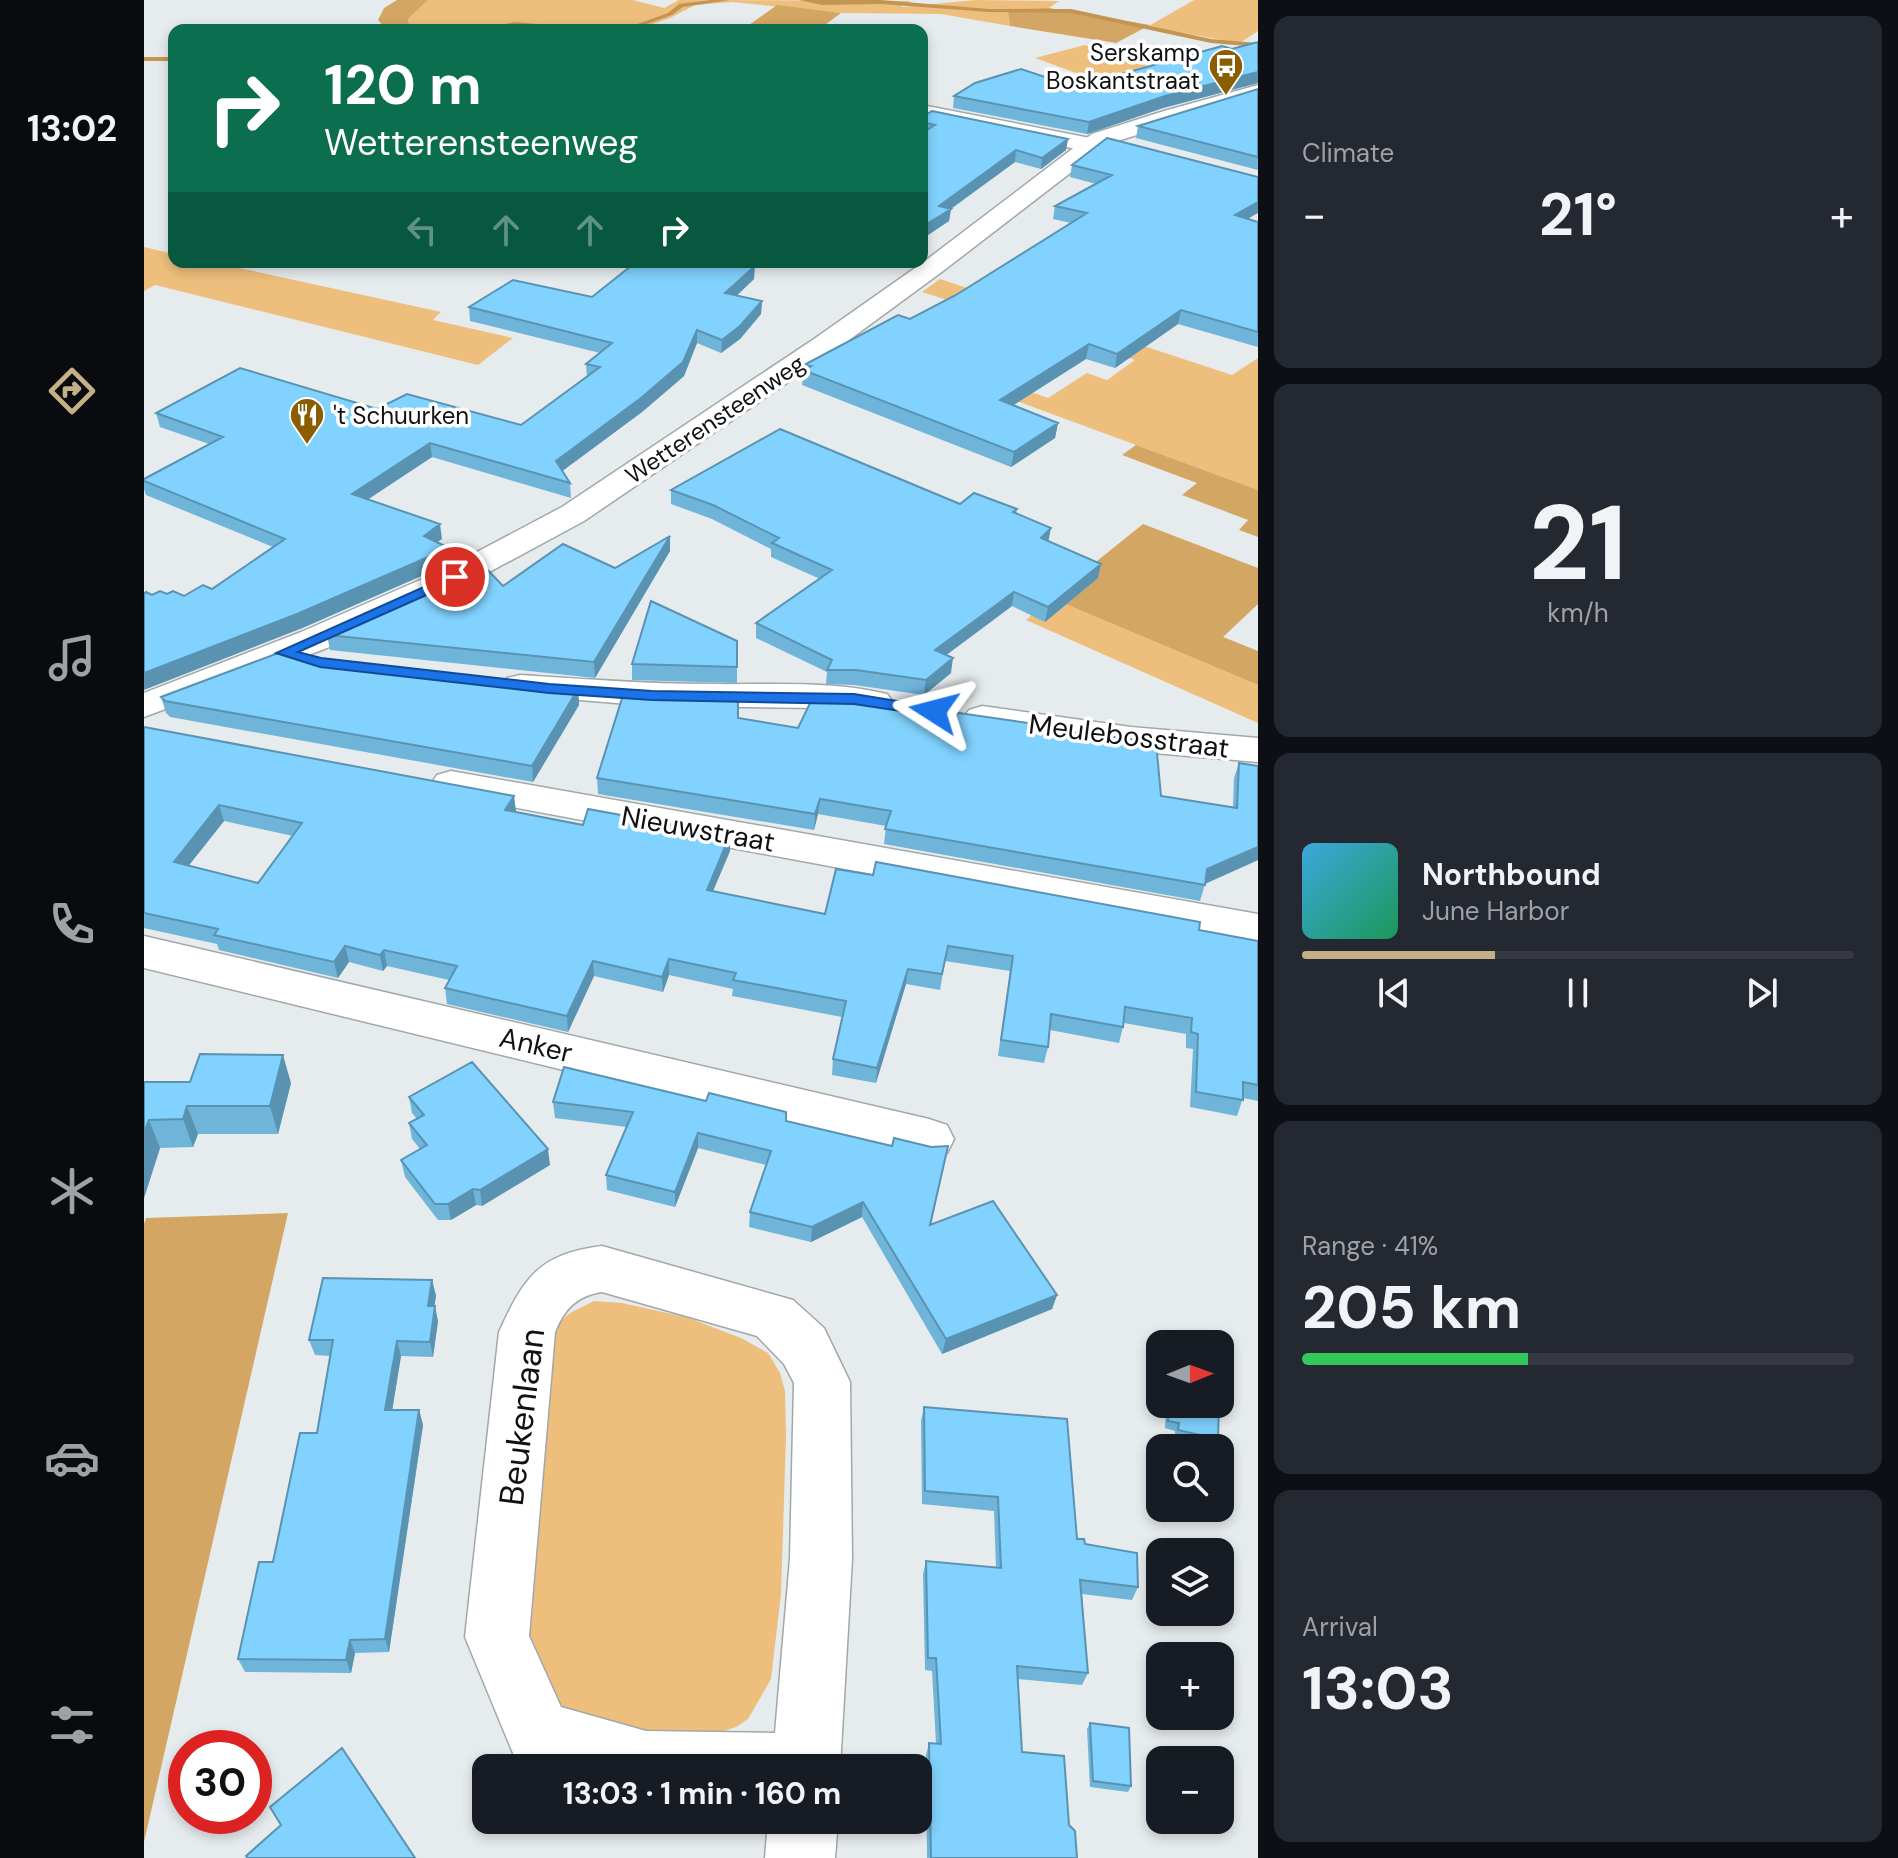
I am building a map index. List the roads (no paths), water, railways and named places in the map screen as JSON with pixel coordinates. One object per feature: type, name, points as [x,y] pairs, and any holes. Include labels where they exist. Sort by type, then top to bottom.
[{"type":"street","name":"Wetterensteenweg","points":[[153,718],[284,653],[455,577],[573,514],[824,345],[934,266],[1095,142],[1171,115],[1258,91]]},
{"type":"street","points":[[928,112],[1142,150]]},
{"type":"street","points":[[284,653],[348,666]]},
{"type":"street","points":[[491,683],[652,695],[854,699],[907,707]]},
{"type":"street","name":"Meulebosstraat","points":[[949,714],[1131,739],[1258,750]]},
{"type":"street","name":"Nieuwstraat","points":[[420,778],[1258,930]]},
{"type":"street","name":"Anker","points":[[144,952],[929,1139]]},
{"type":"street","name":"Beukenlaan","points":[[602,1269],[774,1317],[804,1346],[822,1382],[821,1559],[805,1785],[646,1765],[539,1734],[497,1637],[527,1332],[543,1294],[574,1272],[602,1269]]},
{"type":"street","name":"Beukenlaan","points":[[800,1858],[802,1834]]},
{"type":"waterway","points":[[641,24],[670,14],[681,5],[727,0]]},
{"type":"waterway","points":[[802,0],[1004,11],[1071,11],[1211,41],[1258,45]]},
{"type":"waterway","points":[[144,59],[168,59]]},
{"type":"place","name":"Serskamp Boskantstraat","points":[[1226,97]]},
{"type":"place","name":"'t Schuurken","points":[[307,446]]}]
